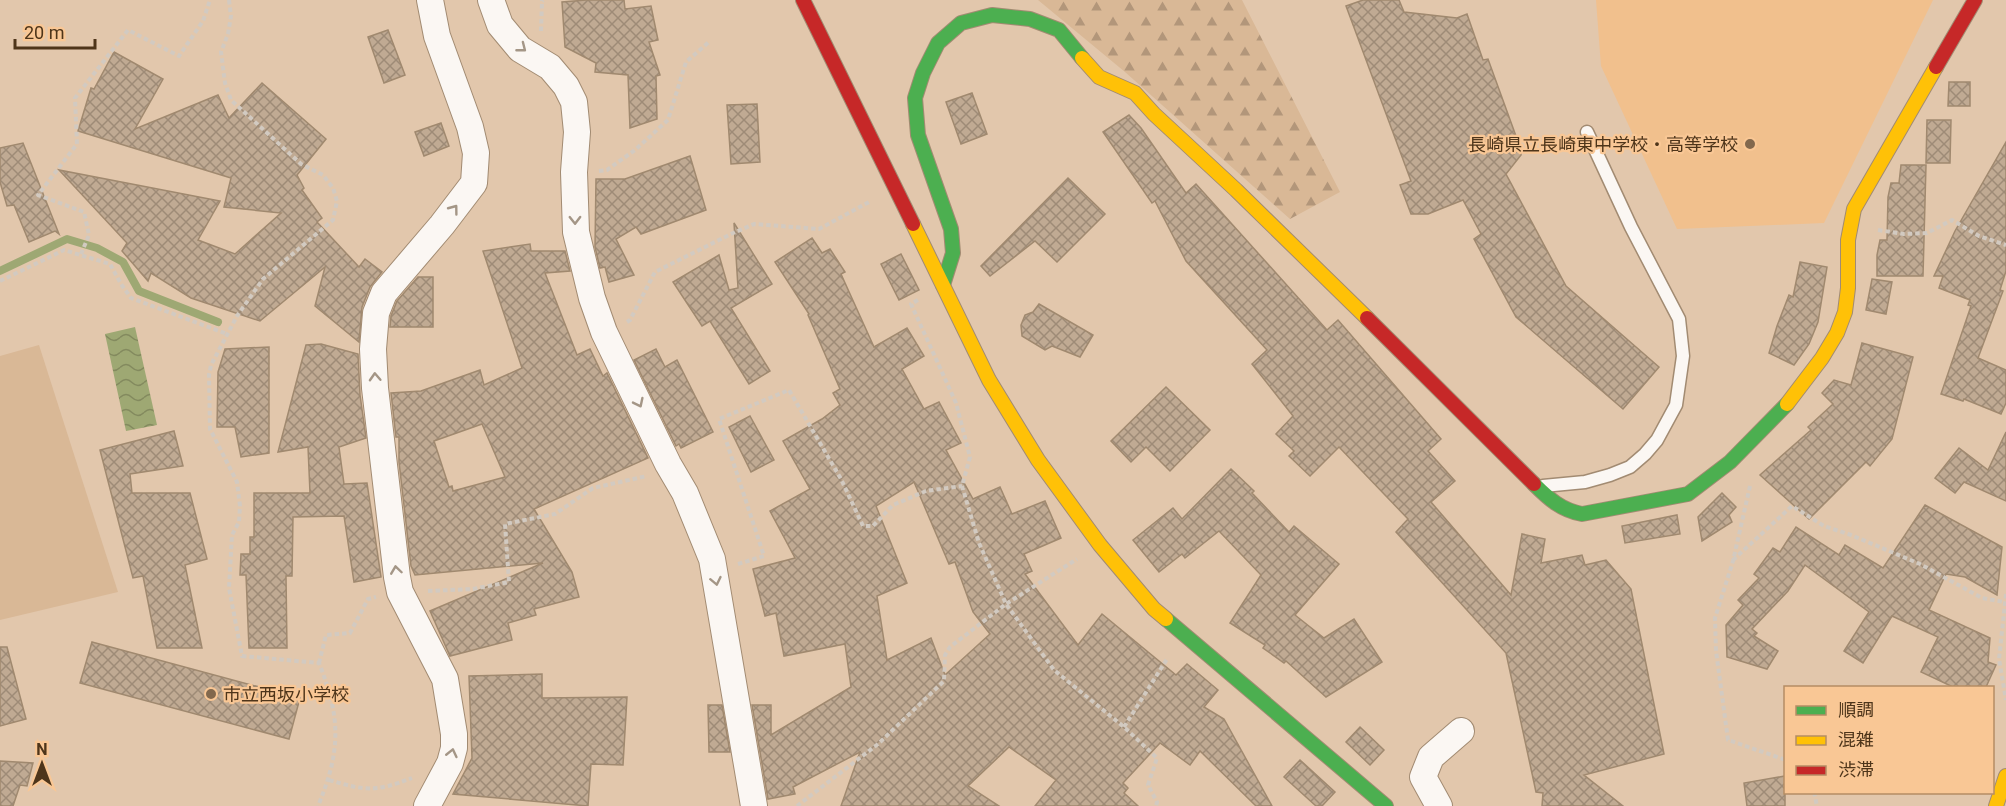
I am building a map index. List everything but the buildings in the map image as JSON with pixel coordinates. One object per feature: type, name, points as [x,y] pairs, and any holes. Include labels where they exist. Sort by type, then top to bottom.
[{"type":"street","points":[[427,806],[450,763],[454,748],[454,734],[445,679],[400,592],[375,388],[373,349],[376,313],[384,294],[474,183],[476,153],[470,127],[437,36],[430,0]]},
{"type":"street","points":[[491,0],[500,25],[519,49],[550,67],[566,87],[574,102],[577,132],[574,172],[576,232],[592,298],[604,332],[668,464],[685,493],[712,559],[754,806]]},
{"type":"street","points":[[803,0],[989,380],[1038,460],[1100,544],[1154,609],[1386,806]]},
{"type":"street","points":[[943,285],[953,253],[951,229],[918,135],[915,98],[922,73],[938,43],[961,23],[992,15],[1030,19],[1059,30],[1099,77],[1135,93],[1552,502],[1561,508],[1582,514],[1689,494],[1732,460],[1779,412],[1819,364],[1835,338],[1846,309],[1848,247],[1853,213],[1976,0]]},
{"type":"street","points":[[1438,806],[1423,777],[1431,757],[1461,731]]},
{"type":"street","points":[[1996,806],[2006,776]]},
{"type":"lane","points":[[1537,486],[1585,482],[1602,477],[1630,467],[1645,454],[1657,440],[1676,405],[1683,356],[1679,319],[1631,227],[1587,132]]},
{"type":"path","points":[[81,254],[88,235],[84,212],[38,195],[77,144],[75,98],[128,30],[179,56],[203,21],[210,0]]},
{"type":"path","points":[[229,0],[231,16],[228,34],[221,52],[225,83],[231,100],[301,164],[323,175],[333,188],[337,201],[333,219],[263,279],[214,357],[209,375],[210,429],[237,482],[240,506],[238,522],[232,535],[229,588],[242,656],[319,663]]},
{"type":"path","points":[[574,172],[607,170],[668,120],[686,62],[709,42]]},
{"type":"path","points":[[604,332],[630,320],[655,272],[730,234],[754,224],[819,229],[895,188]]},
{"type":"path","points":[[1848,247],[1864,249],[1874,229],[1904,234],[1928,233],[1952,220],[1979,236],[2006,244]]},
{"type":"path","points":[[0,281],[64,250],[110,264],[131,298],[227,334]]},
{"type":"path","points":[[943,285],[911,304],[956,403],[970,457],[962,486],[979,543],[1006,604],[1054,670],[1124,727],[1157,758],[1148,786],[1157,802],[1156,806]]},
{"type":"path","points":[[712,559],[733,565],[764,556],[719,419],[789,390],[841,479],[863,526],[873,526],[893,505],[926,491],[962,486]]},
{"type":"path","points":[[318,806],[329,780],[336,726],[330,690],[319,663],[326,635],[350,633],[368,599],[400,592],[473,590],[509,582],[505,524],[555,514],[593,488],[643,478],[668,464]]},
{"type":"path","points":[[1751,484],[1733,561],[1715,618],[1716,651],[1728,740],[1784,760]]},
{"type":"path","points":[[1733,561],[1792,506],[1824,526],[1920,564],[1982,598],[2004,602]]},
{"type":"path","points":[[797,806],[878,744],[944,681],[945,655],[951,647],[1006,604],[1100,544]]},
{"type":"path","points":[[2006,594],[1998,659],[2006,700]]},
{"type":"path","points":[[1124,727],[1171,653]]},
{"type":"path","points":[[329,780],[361,789],[388,787],[450,763]]},
{"type":"shaded area","name":"長崎県立長崎東中学校・高等学校","points":[[1596,0],[1933,0],[1824,223],[1677,229],[1601,66]]},
{"type":"green space","points":[[1038,0],[1242,0],[1340,192],[1290,219],[1125,72]]},
{"type":"green space","points":[[39,345],[118,592],[0,620],[0,356]]},
{"type":"water","points":[[135,327],[157,425],[126,431],[105,334]]},
{"type":"waterway","points":[[0,271],[67,239],[97,248],[123,262],[139,291],[218,322]]},
{"type":"traffic: fast","points":[[943,285],[953,253],[951,229],[918,135],[915,98],[923,73],[938,43],[961,23],[992,15],[1030,19],[1059,30],[1082,58]]},
{"type":"traffic: fast","points":[[1534,484],[1556,503],[1582,514],[1688,494],[1730,462],[1787,404]]},
{"type":"traffic: fast","points":[[1166,619],[1386,806]]},
{"type":"traffic: slow","points":[[1082,58],[1099,77],[1135,93],[1154,114],[1236,190],[1367,318]]},
{"type":"traffic: slow","points":[[1787,404],[1822,358],[1837,333],[1845,312],[1848,288],[1848,240],[1854,209],[1936,67]]},
{"type":"traffic: slow","points":[[913,224],[989,380],[1038,460],[1100,545],[1154,609],[1166,619]]},
{"type":"traffic: slow","points":[[1996,806],[2006,776]]},
{"type":"traffic: jam","points":[[803,0],[913,224]]},
{"type":"traffic: jam","points":[[1936,67],[1975,0]]},
{"type":"traffic: jam","points":[[1367,318],[1534,484]]},
{"type":"place","name":"長崎県立長崎東中学校・高等学校","points":[[1750,144]]},
{"type":"place","name":"市立西坂小学校","points":[[211,694]]}]
